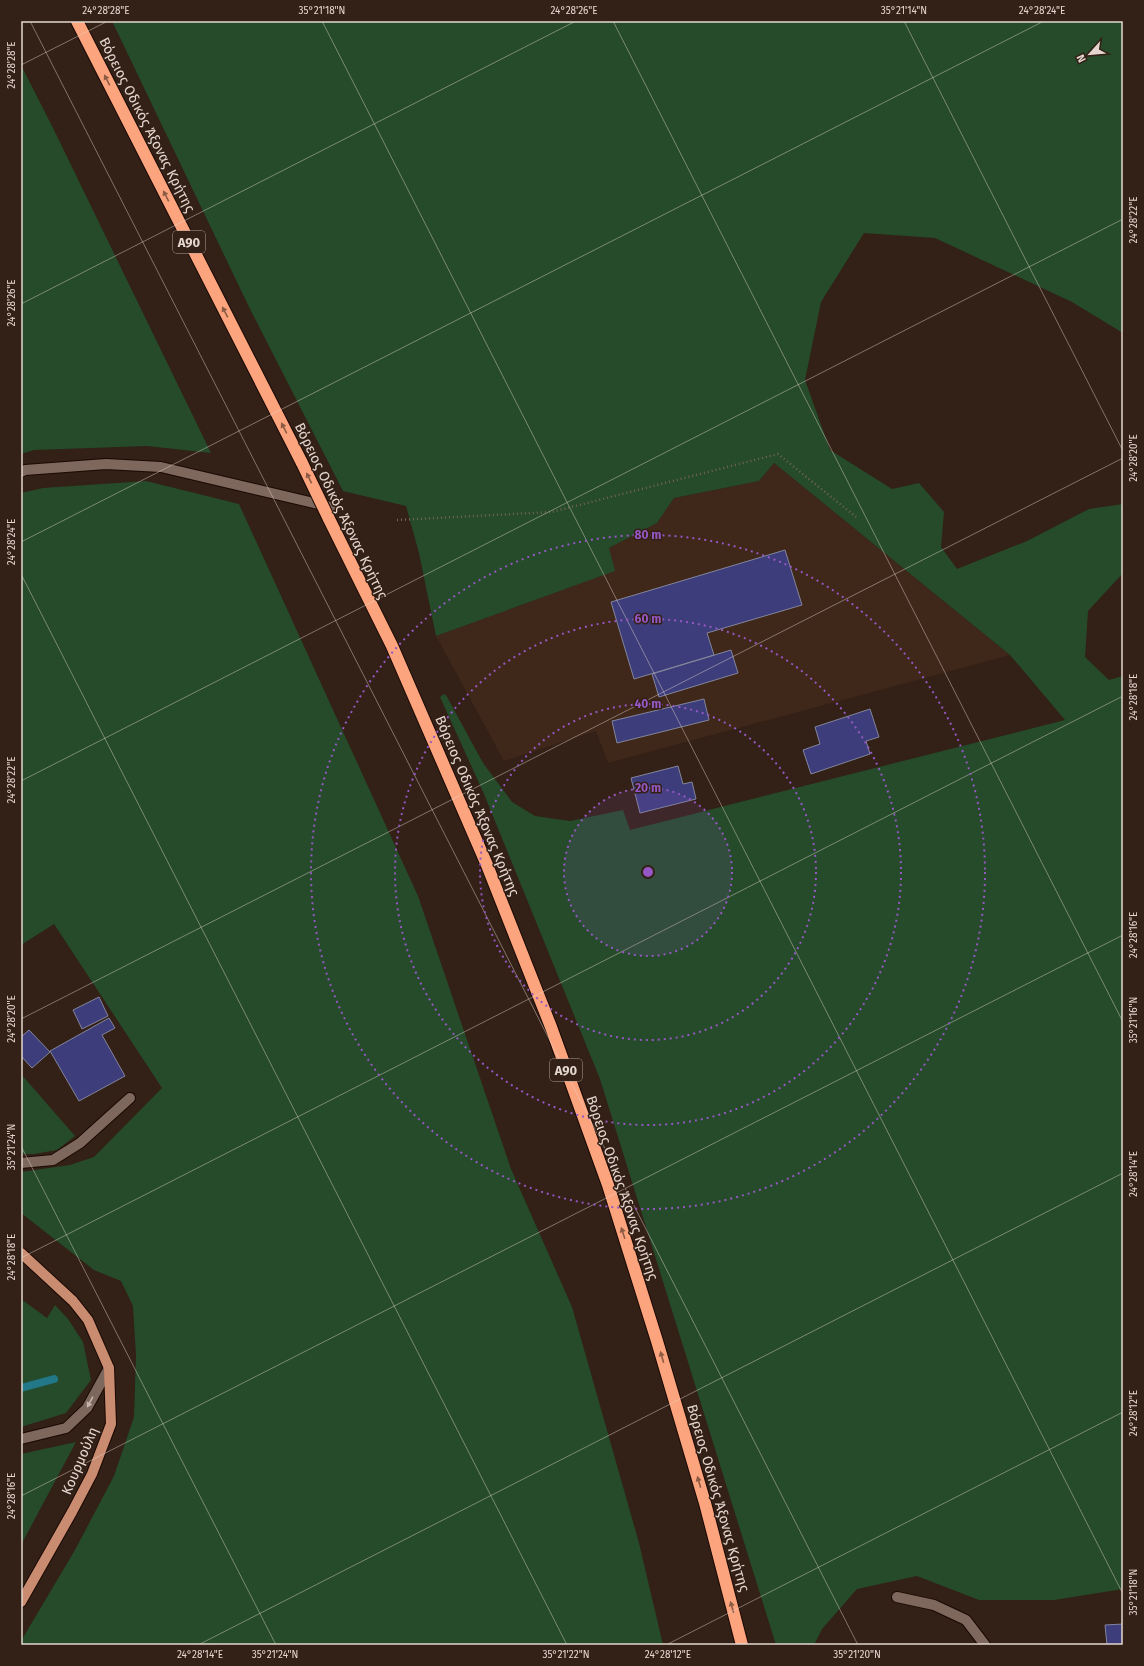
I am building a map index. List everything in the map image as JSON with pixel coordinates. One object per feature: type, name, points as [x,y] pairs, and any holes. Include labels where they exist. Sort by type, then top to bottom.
[{"type":"highway","name":"Βόρειος Οδικός Άξονας Κρήτης","points":[[77,21],[302,463],[329,512],[392,646],[487,865],[551,1027],[608,1185],[657,1341],[705,1503],[742,1645]]},
{"type":"main road","name":"Κουρμούλη","points":[[21,1253],[73,1301],[88,1320],[109,1368],[111,1424],[92,1474],[69,1518],[21,1602]]},
{"type":"street","points":[[21,472],[25,470],[106,464],[162,467],[329,512]]},
{"type":"street","points":[[21,1162],[53,1160],[80,1143],[130,1098]]},
{"type":"street","points":[[21,1439],[66,1428],[87,1408],[109,1368]]},
{"type":"street","points":[[897,1597],[934,1605],[966,1620],[985,1645]]},
{"type":"path","points":[[397,520],[552,512],[778,454],[856,517]]},
{"type":"shaded area","points":[[774,463],[1010,655],[608,763],[596,731],[504,761],[436,636],[614,571],[609,548],[657,523],[674,498],[759,481]]},
{"type":"green space","points":[[112,21],[1123,21],[1123,333],[1072,302],[935,238],[864,233],[821,302],[805,380],[830,450],[892,489],[919,483],[944,512],[941,547],[957,569],[1027,541],[1089,509],[1123,504],[1123,573],[1088,611],[1085,657],[1109,680],[1123,676],[1123,1589],[1054,1600],[979,1600],[917,1576],[857,1589],[822,1629],[814,1645],[776,1645],[600,1079],[484,794],[440,697],[444,694],[446,695],[483,763],[512,802],[535,816],[570,821],[623,810],[630,830],[1065,720],[1010,655],[774,463],[759,481],[674,498],[657,523],[609,548],[615,571],[436,636],[419,553],[406,506],[343,491],[249,307]]},
{"type":"green space","points":[[21,65],[211,453],[147,446],[34,450],[21,454]]},
{"type":"green space","points":[[146,481],[239,504],[418,896],[511,1169],[572,1307],[639,1543],[663,1645],[21,1645],[21,1641],[75,1550],[114,1476],[134,1417],[136,1355],[133,1306],[121,1281],[94,1270],[21,1213],[21,1172],[70,1165],[94,1157],[162,1088],[54,924],[21,945],[21,493],[43,488]]},
{"type":"green space","points":[[21,1074],[75,1136],[57,1150],[34,1154],[21,1154]]},
{"type":"green space","points":[[21,1299],[47,1318],[55,1305],[68,1319],[83,1342],[91,1380],[66,1413],[21,1427]]},
{"type":"green space","points":[[76,1442],[21,1545],[21,1454]]},
{"type":"building","points":[[785,550],[802,605],[707,633],[714,655],[634,679],[611,602]]},
{"type":"building","points":[[731,650],[738,673],[659,697],[652,674]]},
{"type":"building","points":[[704,699],[709,720],[617,743],[612,721]]},
{"type":"building","points":[[870,709],[879,737],[866,741],[870,754],[811,774],[803,750],[820,744],[815,727]]},
{"type":"building","points":[[678,766],[683,784],[692,782],[696,799],[640,813],[631,778]]},
{"type":"building","points":[[99,997],[108,1016],[82,1029],[73,1010]]},
{"type":"building","points":[[109,1018],[115,1028],[102,1035],[125,1076],[79,1101],[50,1051]]},
{"type":"building","points":[[29,1030],[50,1052],[32,1068],[21,1056],[21,1037]]},
{"type":"building","points":[[1123,1624],[1123,1645],[1107,1645],[1105,1625]]},
{"type":"waterway","points":[[21,1388],[54,1379]]}]
